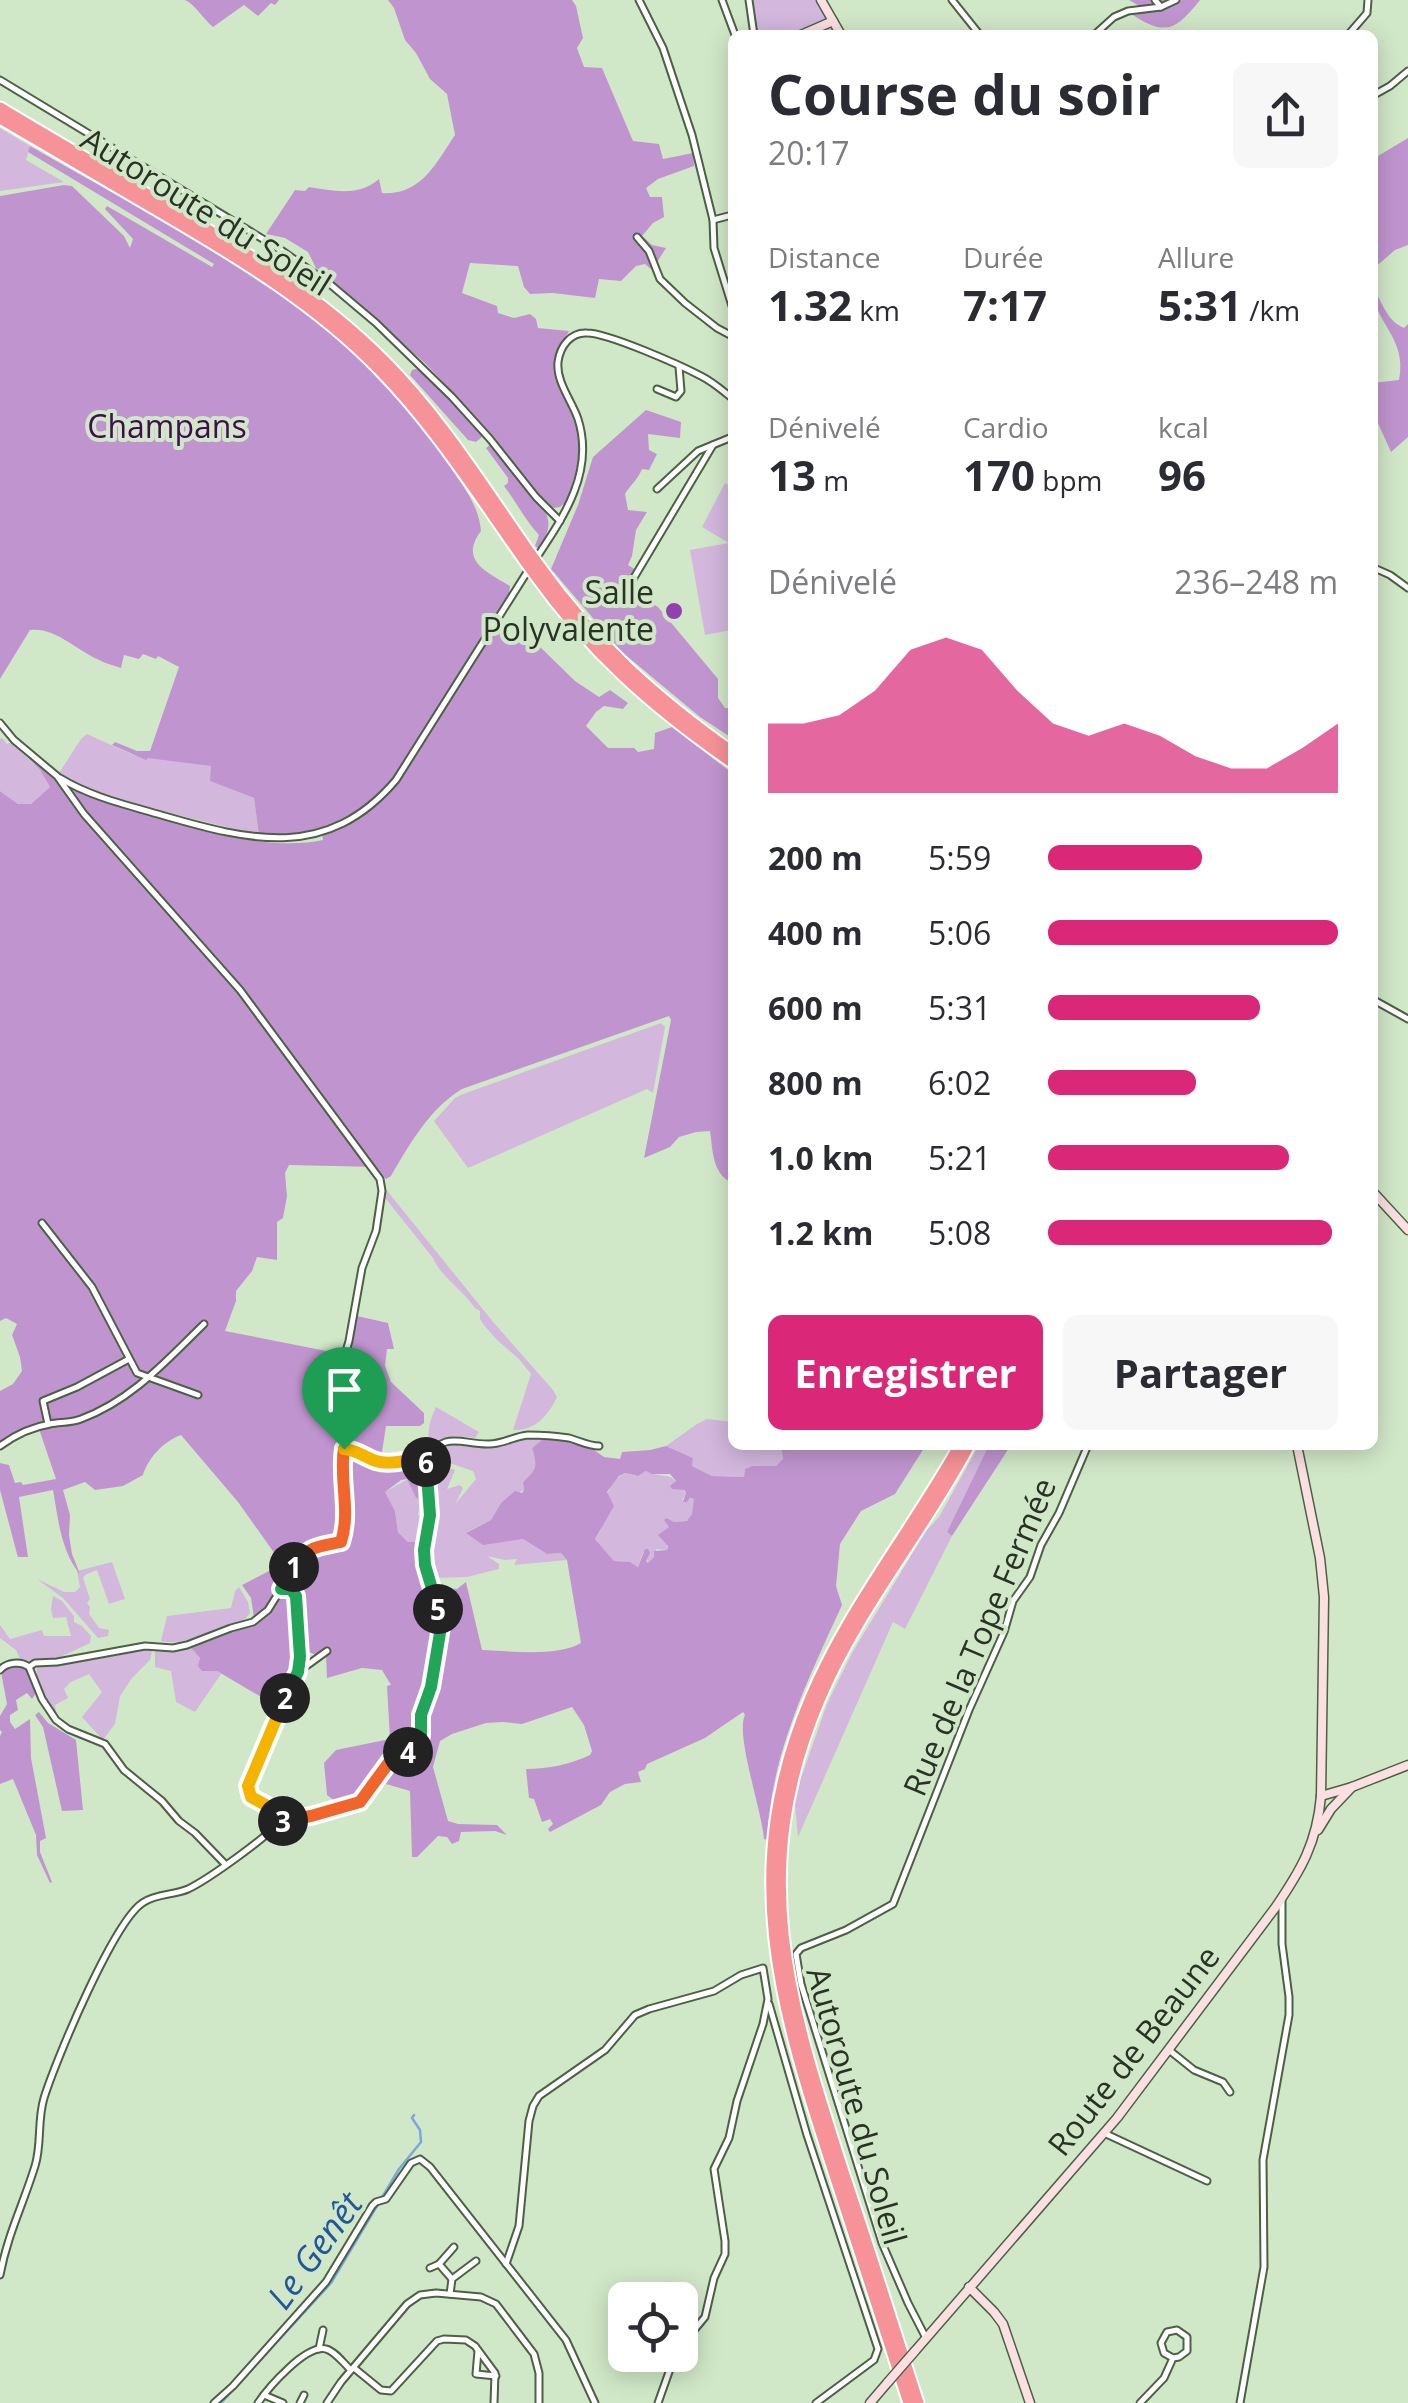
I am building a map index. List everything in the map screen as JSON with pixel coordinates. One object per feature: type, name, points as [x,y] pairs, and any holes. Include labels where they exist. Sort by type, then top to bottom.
[{"type":"highway","name":"Autoroute du Soleil","points":[[0,108],[251,256],[339,320],[423,404],[579,632],[669,716],[728,759]]},
{"type":"highway","name":"Autoroute du Soleil","points":[[0,118],[246,263],[341,332],[422,417],[533,564],[586,626],[666,703],[728,749]]},
{"type":"highway","name":"Autoroute du Soleil","points":[[909,2403],[789,2024],[775,1950],[773,1857],[786,1770],[812,1694],[849,1624],[957,1450]]},
{"type":"highway","name":"Autoroute du Soleil","points":[[918,2403],[798,2022],[782,1929],[781,1858],[795,1772],[820,1698],[856,1627],[966,1450]]},
{"type":"main road","points":[[821,0],[838,30]]},
{"type":"main road","points":[[812,30],[833,21]]},
{"type":"main road","points":[[1378,1198],[1408,1230]]},
{"type":"main road","name":"Route de Beaune","points":[[870,2403],[1104,2134],[1282,1898],[1308,1855],[1316,1834],[1321,1798],[1324,1596],[1298,1450]]},
{"type":"main road","points":[[1321,1798],[1408,1765]]},
{"type":"main road","points":[[1322,1780],[1329,1786],[1347,1788]]},
{"type":"main road","points":[[1316,1834],[1347,1788]]},
{"type":"main road","points":[[1321,1798],[1330,1804],[1337,1803]]},
{"type":"main road","points":[[969,2287],[1002,2324],[1030,2403]]},
{"type":"street","points":[[639,0],[663,48],[692,135],[713,220],[714,248],[728,293]]},
{"type":"street","points":[[722,0],[734,30]]},
{"type":"street","points":[[749,0],[753,30]]},
{"type":"street","points":[[952,0],[976,30]]},
{"type":"street","points":[[1155,0],[1162,7]]},
{"type":"street","points":[[1100,30],[1128,11],[1153,10],[1176,0]]},
{"type":"street","points":[[1352,30],[1366,14],[1368,0]]},
{"type":"street","points":[[1378,93],[1408,70]]},
{"type":"street","points":[[0,80],[332,285],[468,413],[560,521]]},
{"type":"street","points":[[713,220],[728,216]]},
{"type":"street","points":[[638,237],[650,250],[660,279],[685,303],[728,333]]},
{"type":"street","points":[[0,723],[14,740],[58,776],[78,789],[104,798],[234,835],[277,840],[337,826],[378,800],[396,780],[560,521],[576,488],[583,447],[580,424],[558,369],[566,340],[583,332],[603,335],[705,378],[728,395]]},
{"type":"street","points":[[657,389],[676,396],[681,392],[679,367]]},
{"type":"street","points":[[657,489],[698,451],[728,439]]},
{"type":"street","points":[[626,591],[713,445]]},
{"type":"street","points":[[1378,570],[1408,588]]},
{"type":"street","points":[[0,1670],[9,1664],[30,1666],[145,1646],[187,1646],[260,1619],[308,1550],[341,1542],[346,1514],[340,1370],[362,1268],[376,1231],[382,1186],[240,990],[84,814],[58,776]]},
{"type":"street","points":[[1378,1002],[1408,1019]]},
{"type":"street","points":[[42,1223],[92,1286],[136,1374],[198,1395]]},
{"type":"street","points":[[0,1446],[14,1436],[48,1424],[75,1421],[102,1410],[137,1389],[204,1324]]},
{"type":"street","points":[[48,1424],[43,1401],[129,1358]]},
{"type":"street","points":[[344,1449],[389,1463],[428,1456],[434,1449],[457,1440],[492,1444],[524,1436],[565,1438],[599,1446]]},
{"type":"street","name":"Rue de la Tope Fermée","points":[[926,2338],[874,2218],[805,1998],[796,1956],[799,1950],[893,1904],[1004,1632],[1013,1601],[1028,1581],[1086,1450]]},
{"type":"street","points":[[0,2275],[6,2246],[37,2161],[38,2122],[44,2097],[82,2004],[125,1923],[142,1902],[188,1888],[251,1846],[280,1821],[360,1802],[390,1761],[408,1752],[421,1736],[421,1715],[431,1687],[441,1627],[425,1565],[430,1515],[428,1456]]},
{"type":"street","points":[[280,1821],[275,1810],[251,1797],[248,1786],[298,1672],[300,1644],[290,1574]]},
{"type":"street","points":[[281,1589],[291,1589],[296,1596]]},
{"type":"street","points":[[298,1672],[327,1651]]},
{"type":"street","points":[[30,1666],[42,1699],[56,1720],[105,1744],[124,1770],[225,1864]]},
{"type":"street","points":[[1240,2403],[1264,2267],[1263,2160],[1290,1997],[1282,1944],[1282,1898]]},
{"type":"street","points":[[506,2264],[518,2226],[529,2120],[539,2096],[605,2050],[635,2016],[714,1990],[763,1968],[768,1999],[807,2135],[878,2349],[870,2364],[816,2403]]},
{"type":"street","points":[[698,2327],[725,2254],[714,2169],[727,2142],[768,1999]]},
{"type":"street","points":[[1169,2050],[1194,2070],[1222,2082],[1230,2092]]},
{"type":"street","points":[[1104,2134],[1207,2182]]},
{"type":"street","points":[[214,2403],[326,2282],[372,2206],[420,2158],[566,2340],[594,2403]]},
{"type":"street","points":[[430,2268],[454,2247]]},
{"type":"street","points":[[450,2294],[452,2279],[476,2260]]},
{"type":"street","points":[[439,2264],[452,2279]]},
{"type":"street","points":[[328,2403],[413,2299],[428,2293],[481,2296],[496,2304],[529,2346],[542,2372],[538,2403]]},
{"type":"street","points":[[258,2403],[281,2375],[319,2349],[323,2330]]},
{"type":"street","points":[[1177,2330],[1186,2335],[1188,2348],[1182,2356],[1172,2358],[1162,2350],[1161,2340],[1167,2332],[1177,2330]]},
{"type":"street","points":[[319,2349],[332,2352],[381,2390],[391,2391],[437,2341],[466,2340],[496,2376],[494,2403]]},
{"type":"street","points":[[478,2350],[476,2374],[496,2376]]},
{"type":"street","points":[[1140,2403],[1164,2378],[1172,2358]]},
{"type":"street","points":[[658,2403],[669,2372]]},
{"type":"street","points":[[264,2395],[283,2403]]},
{"type":"street","points":[[300,2403],[304,2395]]},
{"type":"shaded area","points":[[749,0],[817,0],[832,30],[753,30]]},
{"type":"shaded area","points":[[0,128],[30,146],[26,160],[64,182],[0,191]]},
{"type":"shaded area","points":[[725,483],[728,542],[702,527]]},
{"type":"shaded area","points":[[728,543],[728,631],[705,635],[690,550]]},
{"type":"shaded area","points":[[87,734],[131,754],[212,766],[211,781],[254,798],[259,835],[80,787],[59,773]]},
{"type":"shaded area","points":[[2,738],[40,770],[50,787],[31,804],[18,804],[0,791]]},
{"type":"shaded area","points":[[661,1023],[665,1027],[653,1093],[647,1089],[468,1168],[434,1121],[463,1094]]},
{"type":"shaded area","points":[[384,1187],[553,1390],[557,1397],[534,1425],[513,1430],[531,1374],[484,1325],[480,1311],[441,1271],[383,1198]]},
{"type":"shaded area","points":[[436,1407],[479,1432],[475,1438],[450,1437],[429,1450],[429,1428]]},
{"type":"shaded area","points":[[707,1419],[728,1422],[728,1450],[782,1450],[783,1460],[776,1466],[745,1469],[744,1477],[712,1476],[692,1466],[693,1458],[666,1446]]},
{"type":"shaded area","points":[[524,1438],[543,1439],[532,1448],[535,1466],[523,1482],[524,1490],[501,1503],[491,1520],[467,1532],[483,1544],[523,1539],[547,1554],[561,1553],[567,1560],[514,1565],[517,1559],[487,1556],[499,1564],[499,1569],[467,1577],[433,1578],[427,1560],[433,1523],[430,1461],[455,1470],[447,1489],[460,1485],[463,1488],[456,1503],[476,1479],[473,1471],[432,1457],[447,1446],[493,1447]]},
{"type":"shaded area","points":[[976,1450],[987,1450],[947,1532],[952,1536],[905,1629],[893,1622],[798,1837],[795,1805],[827,1704],[852,1653],[926,1531],[939,1517]]},
{"type":"shaded area","points":[[646,1471],[675,1480],[686,1494],[682,1500],[695,1498],[693,1514],[687,1521],[674,1522],[669,1527],[667,1550],[656,1549],[655,1557],[648,1563],[643,1552],[638,1567],[614,1561],[595,1539],[603,1522],[607,1496],[616,1480],[625,1473],[637,1476]]},
{"type":"shaded area","points":[[408,1479],[416,1498],[421,1500],[418,1515],[427,1523],[423,1542],[408,1542],[398,1532],[395,1511],[385,1492]]},
{"type":"shaded area","points":[[112,1562],[125,1599],[109,1604],[97,1570],[83,1578],[90,1599],[89,1614],[99,1628],[109,1630],[108,1636],[98,1638],[63,1598],[37,1579],[64,1592],[75,1592],[80,1587],[77,1571]]},
{"type":"shaded area","points":[[239,1587],[248,1602],[250,1613],[246,1618],[192,1639],[161,1641],[167,1616],[231,1608]]},
{"type":"shaded area","points":[[53,1596],[62,1601],[74,1622],[91,1636],[90,1643],[56,1659],[21,1661],[16,1650],[0,1638],[0,1625],[10,1639],[42,1630],[44,1636],[71,1636],[66,1617],[53,1618]]},
{"type":"shaded area","points":[[145,1648],[152,1651],[150,1660],[120,1696],[115,1724],[103,1740],[82,1717],[102,1692],[89,1674],[64,1689],[68,1698],[55,1705],[57,1717],[42,1693],[37,1666]]},
{"type":"shaded area","points":[[191,1648],[221,1674],[195,1712],[176,1702],[171,1671],[155,1667],[155,1649]]},
{"type":"green space","points":[[185,0],[279,0],[258,16],[244,5],[213,27]]},
{"type":"green space","points":[[388,0],[572,0],[583,38],[577,48],[584,67],[602,68],[633,141],[659,144],[663,159],[693,153],[694,166],[658,179],[646,188],[650,197],[662,197],[664,217],[642,236],[652,245],[666,248],[652,270],[645,264],[636,266],[621,281],[599,279],[595,298],[530,294],[518,266],[470,263],[462,293],[497,306],[498,313],[514,318],[530,314],[538,328],[569,331],[556,356],[556,369],[575,417],[581,454],[568,500],[560,507],[553,508],[537,493],[494,437],[426,364],[316,268],[308,252],[285,238],[266,234],[295,190],[354,190],[379,179],[382,193],[407,189],[426,176],[455,135],[447,94],[430,79],[405,40]]},
{"type":"green space","points":[[1129,0],[1176,4],[1181,0],[1200,0],[1176,24],[1160,27],[1130,13],[1148,11]]},
{"type":"green space","points":[[1408,138],[1408,245],[1378,265],[1378,156]]},
{"type":"green space","name":"Champans","points":[[30,146],[259,280],[363,362],[408,410],[464,487],[480,522],[474,557],[484,570],[510,586],[509,594],[396,774],[367,803],[335,822],[300,832],[259,835],[254,798],[210,781],[211,766],[146,760],[112,745],[115,742],[137,751],[150,751],[179,667],[158,656],[156,659],[143,654],[139,659],[124,655],[121,668],[56,635],[30,630],[0,679],[0,196],[72,186],[124,236],[130,248],[133,239],[105,209],[107,206],[212,267],[214,264],[28,152]]},
{"type":"green space","points":[[1378,296],[1393,321],[1404,328],[1408,324],[1408,437],[1391,452],[1378,423],[1378,382],[1399,380],[1399,352],[1378,310]]},
{"type":"green space","points":[[416,369],[425,373],[483,436],[476,442],[468,440],[410,375]]},
{"type":"green space","points":[[646,410],[681,422],[680,438],[648,434],[649,450],[657,454],[649,470],[642,469],[625,494],[628,510],[647,512],[636,530],[628,565],[636,570],[631,582],[658,607],[718,679],[718,698],[728,708],[728,735],[622,652],[551,569],[593,457]]},
{"type":"green space","points":[[491,444],[546,513],[548,527],[539,549],[535,546],[539,535],[504,486],[508,478],[486,448]]},
{"type":"green space","points":[[499,620],[516,641],[537,644],[575,681],[599,697],[610,690],[628,703],[623,709],[604,706],[586,726],[608,748],[634,748],[638,752],[654,749],[655,733],[672,727],[728,770],[728,1181],[717,1167],[710,1131],[679,1137],[670,1147],[644,1158],[669,1016],[462,1089],[430,1117],[386,1179],[376,1167],[289,1165],[285,1173],[287,1196],[283,1218],[277,1222],[277,1260],[257,1257],[252,1271],[236,1291],[225,1331],[347,1355],[357,1316],[388,1323],[394,1349],[387,1349],[385,1366],[391,1382],[424,1413],[424,1423],[386,1426],[380,1465],[422,1460],[426,1493],[421,1500],[416,1498],[407,1479],[385,1492],[395,1511],[398,1532],[408,1542],[423,1542],[421,1559],[428,1586],[457,1589],[466,1582],[482,1650],[547,1652],[581,1643],[567,1560],[561,1553],[547,1554],[523,1539],[483,1545],[466,1533],[491,1520],[501,1503],[515,1491],[522,1493],[523,1482],[535,1466],[532,1448],[543,1439],[567,1440],[604,1457],[620,1459],[622,1452],[666,1446],[693,1458],[692,1466],[712,1476],[744,1477],[745,1469],[752,1466],[776,1466],[783,1459],[782,1450],[923,1450],[895,1494],[861,1511],[840,1544],[836,1586],[842,1605],[783,1748],[767,1840],[746,1755],[743,1712],[705,1738],[647,1764],[638,1772],[641,1782],[625,1784],[610,1792],[601,1805],[550,1832],[550,1819],[542,1822],[534,1799],[529,1798],[526,1769],[559,1765],[590,1755],[584,1725],[572,1707],[522,1724],[486,1723],[440,1741],[433,1767],[448,1821],[497,1825],[507,1835],[495,1831],[461,1832],[459,1841],[452,1844],[447,1837],[438,1836],[417,1857],[412,1857],[410,1791],[386,1784],[370,1800],[340,1805],[327,1795],[324,1763],[336,1750],[390,1739],[387,1686],[391,1685],[382,1670],[362,1668],[327,1678],[326,1655],[304,1650],[293,1574],[286,1576],[265,1609],[254,1618],[251,1598],[242,1585],[273,1569],[280,1561],[238,1502],[181,1435],[158,1451],[143,1475],[123,1486],[95,1490],[85,1482],[63,1490],[70,1515],[72,1554],[80,1574],[64,1545],[53,1490],[19,1497],[28,1557],[18,1557],[0,1490],[0,1463],[9,1465],[15,1483],[56,1479],[39,1429],[0,1449],[0,1391],[13,1384],[22,1371],[12,1335],[17,1324],[6,1318],[0,1321],[0,791],[18,804],[31,804],[50,787],[40,770],[9,738],[81,793],[201,830],[265,842],[323,840],[322,834],[371,807],[409,766]],"holes":[[[625,1473],[670,1474],[676,1481],[670,1486],[672,1489],[686,1493],[683,1502],[694,1499],[692,1514],[687,1521],[664,1520],[669,1527],[658,1535],[667,1550],[654,1551],[648,1563],[648,1549],[638,1567],[614,1561],[595,1539],[614,1506],[607,1492]]]},
{"type":"green space","points":[[987,1450],[1008,1450],[952,1536],[947,1532]]},
{"type":"green space","points":[[287,1590],[293,1600],[299,1647],[294,1671],[278,1707],[217,1671],[202,1671],[198,1666],[200,1658],[191,1648],[259,1622]]},
{"type":"green space","points":[[12,1665],[27,1670],[36,1693],[32,1699],[27,1693],[16,1700],[18,1710],[10,1715],[10,1722],[15,1729],[30,1719],[31,1758],[46,1838],[40,1841],[40,1852],[50,1883],[13,1779],[0,1784],[0,1716],[7,1704],[1,1672]]},
{"type":"green space","points":[[39,1712],[48,1723],[76,1740],[83,1810],[62,1811],[43,1727],[35,1715]]},
{"type":"waterway","name":"Le Genêt","points":[[221,2403],[331,2283],[399,2169],[421,2142],[414,2115]]},
{"type":"place","name":"Salle Polyvalente","points":[[674,611]]},
{"type":"route","points":[[344,1449],[389,1463],[428,1456],[430,1528],[425,1565],[441,1627],[434,1671],[420,1719],[421,1736],[408,1752],[390,1761],[360,1802],[280,1821],[275,1810],[251,1797],[248,1788],[298,1672],[296,1596],[291,1589],[281,1589],[308,1550],[341,1542],[343,1538],[344,1449]]}]
